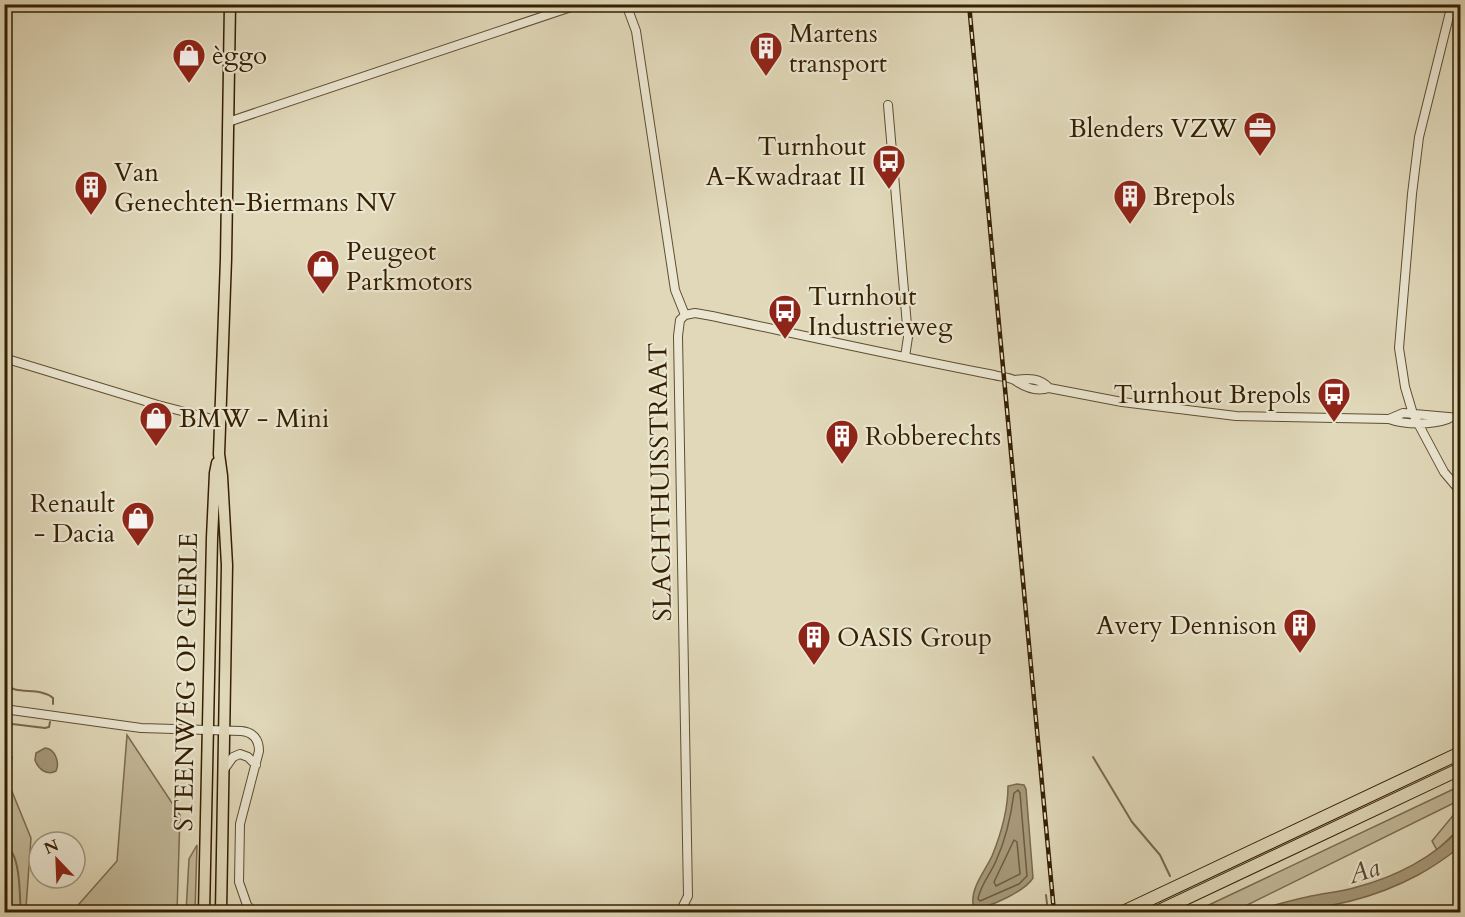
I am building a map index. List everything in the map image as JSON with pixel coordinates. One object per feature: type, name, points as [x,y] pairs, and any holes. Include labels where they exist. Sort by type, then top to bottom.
[{"type":"highway","points":[[1123,912],[1461,753]]},
{"type":"highway","points":[[1157,912],[1461,770]]},
{"type":"main road","name":"STEENWEG OP GIERLE","points":[[221,912],[228,565],[219,454],[230,4]]},
{"type":"main road","name":"STEENWEG OP GIERLE","points":[[204,912],[212,538],[215,473],[219,454]]},
{"type":"street","points":[[228,122],[580,4]]},
{"type":"street","name":"SLACHTHUISSTRAAT","points":[[626,4],[636,31],[675,291],[685,315],[680,320],[678,336],[688,896],[681,912]]},
{"type":"street","points":[[1452,4],[1419,137],[1399,348],[1405,387],[1415,418],[1444,472],[1461,491]]},
{"type":"street","points":[[888,105],[908,337],[905,357]]},
{"type":"street","points":[[685,315],[695,313],[712,316],[905,357],[1015,381],[1030,389],[1049,388],[1122,402],[1236,416],[1389,419],[1403,413],[1415,418],[1461,418]]},
{"type":"street","points":[[4,358],[220,422]]},
{"type":"street","points":[[4,709],[127,726],[241,730],[252,734],[259,747],[240,824],[239,882],[247,905],[253,912]]},
{"type":"street","points":[[223,771],[233,757],[240,754],[248,757],[256,765]]},
{"type":"shaded area","points":[[5,618],[9,621],[6,700],[4,700]]},
{"type":"shaded area","points":[[4,715],[11,789],[28,830],[27,912],[5,912]]},
{"type":"shaded area","points":[[127,735],[180,815],[177,912],[72,912],[117,861]]},
{"type":"shaded area","points":[[1460,786],[1460,800],[1233,912],[1194,912]]},
{"type":"shaded area","points":[[1460,807],[1460,828],[1437,850],[1432,841]]},
{"type":"shaded area","points":[[197,845],[195,912],[186,912],[189,859]]},
{"type":"water","points":[[45,748],[54,753],[57,760],[56,771],[49,773],[43,771],[35,760],[36,753]]},
{"type":"water","points":[[1024,785],[1026,789],[1033,878],[1023,888],[1007,898],[976,908],[973,904],[974,891],[998,839],[1005,812],[1008,786]]},
{"type":"water","points":[[1460,828],[1460,847],[1429,869],[1378,893],[1315,908],[1249,912],[1351,889],[1386,878],[1426,857]]},
{"type":"waterway","points":[[4,606],[8,609],[4,619]]},
{"type":"waterway","points":[[4,684],[15,690],[47,694],[53,698],[53,704]]},
{"type":"waterway","points":[[4,723],[45,728],[49,727],[50,722]]},
{"type":"waterway","points":[[4,751],[12,758],[4,765]]},
{"type":"waterway","points":[[1093,757],[1132,822],[1160,855],[1170,876]]},
{"type":"waterway","points":[[4,818],[6,842],[14,857],[18,872],[21,912]]},
{"type":"waterway","points":[[1046,895],[1048,912]]},
{"type":"railway","points":[[969,4],[1054,912]]},
{"type":"place","name":"Martens transport","points":[[766,77]]},
{"type":"place","name":"èggo","points":[[189,84]]},
{"type":"place","name":"Blenders VZW","points":[[1260,157]]},
{"type":"place","name":"Turnhout A-Kwadraat II","points":[[889,190]]},
{"type":"place","name":"Van Genechten-Biermans NV","points":[[91,216]]},
{"type":"place","name":"Brepols","points":[[1130,225]]},
{"type":"place","name":"Peugeot Parkmotors","points":[[323,295]]},
{"type":"place","name":"Turnhout Industrieweg","points":[[785,340]]},
{"type":"place","name":"Turnhout Brepols","points":[[1334,423]]},
{"type":"place","name":"BMW - Mini","points":[[156,447]]},
{"type":"place","name":"Robberechts","points":[[842,465]]},
{"type":"place","name":"Renault - Dacia","points":[[138,547]]},
{"type":"place","name":"Avery Dennison","points":[[1300,654]]},
{"type":"place","name":"OASIS Group","points":[[814,666]]},
{"type":"water label","name":"Aa","points":[[1364,871]]}]
